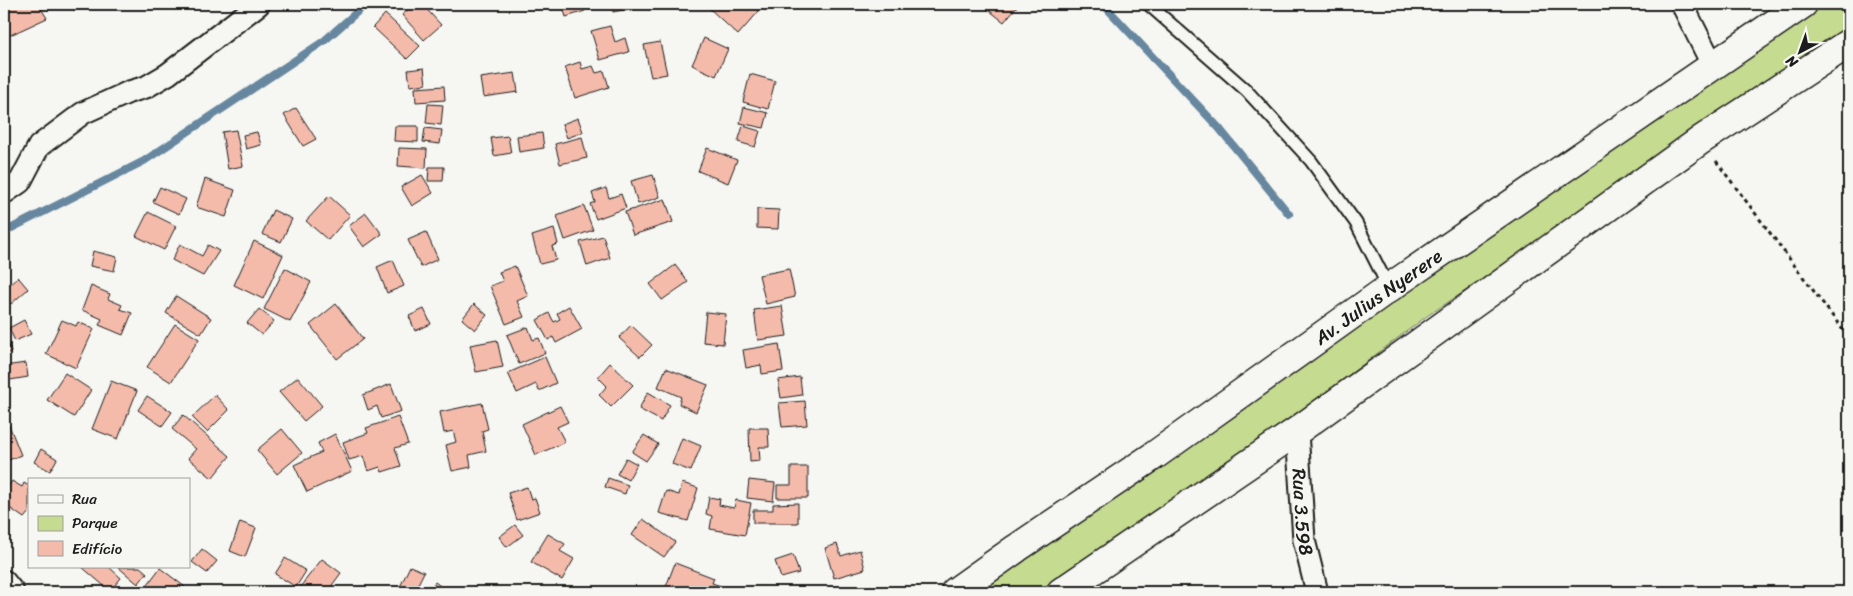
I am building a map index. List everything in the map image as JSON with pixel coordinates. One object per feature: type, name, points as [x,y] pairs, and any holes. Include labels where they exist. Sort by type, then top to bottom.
[{"type":"main road","name":"Av. Julius Nyerere","points":[[955,592],[1155,455],[1389,288],[1803,4]]},
{"type":"main road","points":[[1061,592],[1297,431],[1734,117],[1849,43]]},
{"type":"street","points":[[4,193],[20,182],[40,146],[84,113],[129,92],[146,87],[168,74],[259,4]]},
{"type":"street","points":[[1682,4],[1713,66]]},
{"type":"street","name":"Rua 3.598","points":[[1297,431],[1304,540],[1317,592]]},
{"type":"street","points":[[4,581],[13,592]]},
{"type":"lane","points":[[1148,4],[1246,90],[1311,161],[1356,223],[1389,288]]},
{"type":"path","points":[[1701,140],[1849,338]]},
{"type":"green space","points":[[1825,4],[1849,4],[1849,26],[1519,256],[1427,316],[1329,390],[1047,592],[981,592],[1470,241],[1659,121]]},
{"type":"building","points":[[4,4],[38,4],[47,18],[4,38]]},
{"type":"building","points":[[70,4],[92,4],[73,10]]},
{"type":"building","points":[[414,4],[422,4],[441,25],[424,40],[402,15]]},
{"type":"building","points":[[562,4],[582,4],[585,11],[566,17]]},
{"type":"building","points":[[611,4],[627,4],[628,9],[613,12]]},
{"type":"building","points":[[713,4],[751,4],[759,11],[738,35],[709,8]]},
{"type":"building","points":[[981,4],[1017,4],[1018,5],[1004,22]]},
{"type":"building","points":[[385,14],[420,46],[407,59],[373,27]]},
{"type":"building","points":[[610,26],[615,42],[625,38],[629,52],[600,60],[591,31]]},
{"type":"building","points":[[704,38],[728,49],[716,76],[692,65]]},
{"type":"building","points":[[660,42],[667,74],[651,77],[644,45]]},
{"type":"building","points":[[580,62],[582,69],[593,66],[596,73],[604,71],[609,87],[575,98],[565,67]]},
{"type":"building","points":[[424,68],[426,84],[410,86],[408,70]]},
{"type":"building","points":[[515,73],[518,92],[483,97],[480,78]]},
{"type":"building","points":[[750,74],[775,81],[768,109],[743,102]]},
{"type":"building","points":[[444,86],[445,100],[416,102],[415,88]]},
{"type":"building","points":[[428,104],[443,105],[441,125],[426,123]]},
{"type":"building","points":[[744,107],[768,113],[764,128],[740,123]]},
{"type":"building","points":[[296,108],[316,139],[303,146],[284,115]]},
{"type":"building","points":[[578,118],[583,132],[567,138],[562,124]]},
{"type":"building","points":[[395,126],[418,126],[418,142],[394,141]]},
{"type":"building","points":[[743,126],[760,131],[755,147],[738,142]]},
{"type":"building","points":[[425,128],[442,130],[440,144],[423,142]]},
{"type":"building","points":[[236,130],[243,166],[228,169],[222,132]]},
{"type":"building","points":[[257,132],[261,145],[246,149],[243,135]]},
{"type":"building","points":[[542,133],[544,148],[519,152],[517,136]]},
{"type":"building","points":[[508,136],[511,153],[494,156],[491,138]]},
{"type":"building","points":[[582,137],[587,158],[560,164],[555,144]]},
{"type":"building","points":[[399,148],[427,149],[426,168],[398,166]]},
{"type":"building","points":[[707,148],[737,160],[728,183],[698,171]]},
{"type":"building","points":[[429,167],[444,167],[443,181],[428,181]]},
{"type":"building","points":[[422,175],[433,193],[412,206],[401,187]]},
{"type":"building","points":[[653,175],[660,197],[638,204],[631,181]]},
{"type":"building","points":[[205,179],[235,190],[226,217],[196,207]]},
{"type":"building","points":[[160,187],[186,199],[179,214],[153,202]]},
{"type":"building","points":[[606,188],[609,198],[621,194],[626,208],[596,219],[590,204],[595,202],[592,193]]},
{"type":"building","points":[[329,196],[350,215],[328,240],[306,221]]},
{"type":"building","points":[[665,199],[673,222],[633,235],[625,212]]},
{"type":"building","points":[[584,206],[593,230],[565,240],[557,216]]},
{"type":"building","points":[[757,209],[779,210],[778,229],[757,228]]},
{"type":"building","points":[[273,210],[292,219],[281,242],[262,234]]},
{"type":"building","points":[[148,212],[176,226],[164,250],[136,236]]},
{"type":"building","points":[[366,213],[382,234],[364,247],[349,226]]},
{"type":"building","points":[[554,229],[558,244],[552,246],[556,260],[540,264],[532,236]]},
{"type":"building","points":[[426,232],[438,259],[421,267],[408,240]]},
{"type":"building","points":[[603,236],[610,258],[587,266],[580,242]]},
{"type":"building","points":[[254,241],[283,255],[263,299],[234,285]]},
{"type":"building","points":[[180,244],[202,256],[208,245],[219,251],[203,276],[172,260]]},
{"type":"building","points":[[93,251],[117,257],[114,271],[90,266]]},
{"type":"building","points":[[393,260],[404,286],[387,293],[377,267]]},
{"type":"building","points":[[675,265],[688,282],[662,300],[650,284]]},
{"type":"building","points":[[515,266],[528,296],[517,301],[524,317],[506,324],[490,286],[503,281],[499,272]]},
{"type":"building","points":[[285,268],[311,282],[290,322],[264,309]]},
{"type":"building","points":[[789,269],[795,297],[766,304],[759,275]]},
{"type":"building","points":[[18,277],[28,289],[11,304],[4,296],[4,290]]},
{"type":"building","points":[[91,286],[110,294],[108,299],[122,305],[120,309],[132,313],[123,335],[99,325],[102,319],[82,310]]},
{"type":"building","points":[[176,296],[211,318],[201,334],[166,313]]},
{"type":"building","points":[[336,304],[363,339],[337,359],[310,325]]},
{"type":"building","points":[[474,304],[487,315],[475,330],[462,319]]},
{"type":"building","points":[[569,306],[582,329],[556,343],[553,337],[548,340],[537,320],[549,313],[554,322],[560,319],[557,313]]},
{"type":"building","points":[[782,306],[787,336],[758,340],[754,310]]},
{"type":"building","points":[[259,309],[274,321],[262,335],[247,323]]},
{"type":"building","points":[[424,309],[431,324],[415,331],[409,316]]},
{"type":"building","points":[[706,312],[726,314],[723,344],[703,342]]},
{"type":"building","points":[[24,320],[31,334],[15,341],[9,328]]},
{"type":"building","points":[[62,320],[76,326],[78,322],[94,329],[76,368],[46,354]]},
{"type":"building","points":[[175,324],[199,339],[171,382],[147,367]]},
{"type":"building","points":[[631,325],[652,345],[640,357],[619,338]]},
{"type":"building","points":[[528,327],[533,340],[539,338],[545,353],[519,364],[507,335]]},
{"type":"building","points":[[4,328],[11,352],[4,354]]},
{"type":"building","points":[[497,340],[503,367],[476,372],[470,345]]},
{"type":"building","points":[[779,344],[783,371],[762,374],[761,365],[746,368],[743,350]]},
{"type":"building","points":[[545,357],[556,383],[539,391],[536,384],[517,393],[508,373]]},
{"type":"building","points":[[26,363],[28,377],[4,381],[4,366]]},
{"type":"building","points":[[610,363],[633,385],[611,407],[599,395],[607,386],[598,377]]},
{"type":"building","points":[[666,368],[708,385],[696,412],[679,404],[681,397],[658,387]]},
{"type":"building","points":[[65,373],[91,390],[74,417],[47,400]]},
{"type":"building","points":[[298,377],[322,406],[304,421],[279,392]]},
{"type":"building","points":[[800,377],[802,395],[781,398],[778,380]]},
{"type":"building","points":[[111,381],[137,391],[118,439],[92,429]]},
{"type":"building","points":[[391,384],[401,411],[381,418],[377,406],[368,410],[363,395]]},
{"type":"building","points":[[648,392],[670,405],[661,421],[639,409]]},
{"type":"building","points":[[215,395],[229,410],[207,432],[192,417]]},
{"type":"building","points":[[147,396],[172,412],[162,426],[138,410]]},
{"type":"building","points":[[805,401],[807,425],[782,427],[779,403]]},
{"type":"building","points":[[482,403],[488,429],[482,431],[486,451],[469,455],[471,467],[452,471],[446,445],[456,442],[453,431],[444,433],[440,412]]},
{"type":"building","points":[[560,406],[568,422],[557,427],[565,442],[536,455],[522,424]]},
{"type":"building","points":[[183,415],[230,456],[212,478],[188,458],[196,449],[172,429]]},
{"type":"building","points":[[398,417],[408,444],[395,448],[401,466],[382,472],[380,467],[368,471],[363,456],[349,460],[343,442],[368,433],[366,428]]},
{"type":"building","points":[[9,425],[21,455],[4,462],[4,427]]},
{"type":"building","points":[[749,428],[768,428],[769,447],[759,447],[760,461],[750,462]]},
{"type":"building","points":[[282,429],[302,453],[277,474],[257,450]]},
{"type":"building","points":[[335,434],[352,471],[307,492],[294,465],[322,452],[318,443]]},
{"type":"building","points":[[644,435],[658,444],[646,461],[632,452]]},
{"type":"building","points":[[682,438],[701,446],[691,471],[672,464]]},
{"type":"building","points":[[41,449],[57,459],[50,471],[34,462]]},
{"type":"building","points":[[626,458],[637,464],[628,480],[617,474]]},
{"type":"building","points":[[791,467],[808,467],[808,498],[777,498],[777,485],[791,485]]},
{"type":"building","points":[[608,478],[628,485],[625,494],[605,487]]},
{"type":"building","points":[[749,480],[775,483],[773,501],[747,498]]},
{"type":"building","points":[[12,481],[22,487],[24,483],[28,485],[28,513],[24,518],[4,504],[4,492]]},
{"type":"building","points":[[682,483],[698,488],[688,521],[659,513],[666,491],[679,495]]},
{"type":"building","points":[[527,487],[531,499],[535,498],[540,512],[517,520],[508,493]]},
{"type":"building","points":[[709,497],[720,499],[719,505],[734,508],[736,500],[751,503],[745,535],[710,529],[712,516],[706,514]]},
{"type":"building","points":[[798,503],[798,523],[753,523],[753,510],[773,510],[773,504]]},
{"type":"building","points":[[643,519],[675,542],[664,557],[632,535]]},
{"type":"building","points":[[240,522],[256,528],[245,557],[230,551]]},
{"type":"building","points":[[515,525],[523,535],[507,547],[499,537]]},
{"type":"building","points":[[548,534],[565,544],[560,551],[574,559],[562,580],[531,562]]},
{"type":"building","points":[[837,544],[841,556],[860,550],[865,569],[834,578],[825,548]]},
{"type":"building","points":[[202,549],[217,561],[207,573],[192,562]]},
{"type":"building","points":[[793,555],[799,573],[781,578],[775,561]]},
{"type":"building","points":[[285,558],[306,571],[296,587],[275,574]]},
{"type":"building","points":[[322,559],[341,573],[327,592],[307,592],[300,587]]},
{"type":"building","points":[[675,563],[714,578],[712,583],[738,592],[664,592]]},
{"type":"building","points":[[410,566],[424,572],[414,592],[406,592],[399,589]]},
{"type":"building","points":[[83,568],[110,568],[121,578],[110,591]]},
{"type":"building","points":[[119,568],[141,568],[147,573],[138,584]]},
{"type":"building","points":[[160,568],[185,587],[181,592],[142,592]]},
{"type":"building","points":[[435,582],[448,592],[428,592]]},
{"type":"waterway","points":[[4,232],[144,161],[324,41],[366,4]]},
{"type":"waterway","points":[[1103,4],[1219,128],[1289,214]]}]
